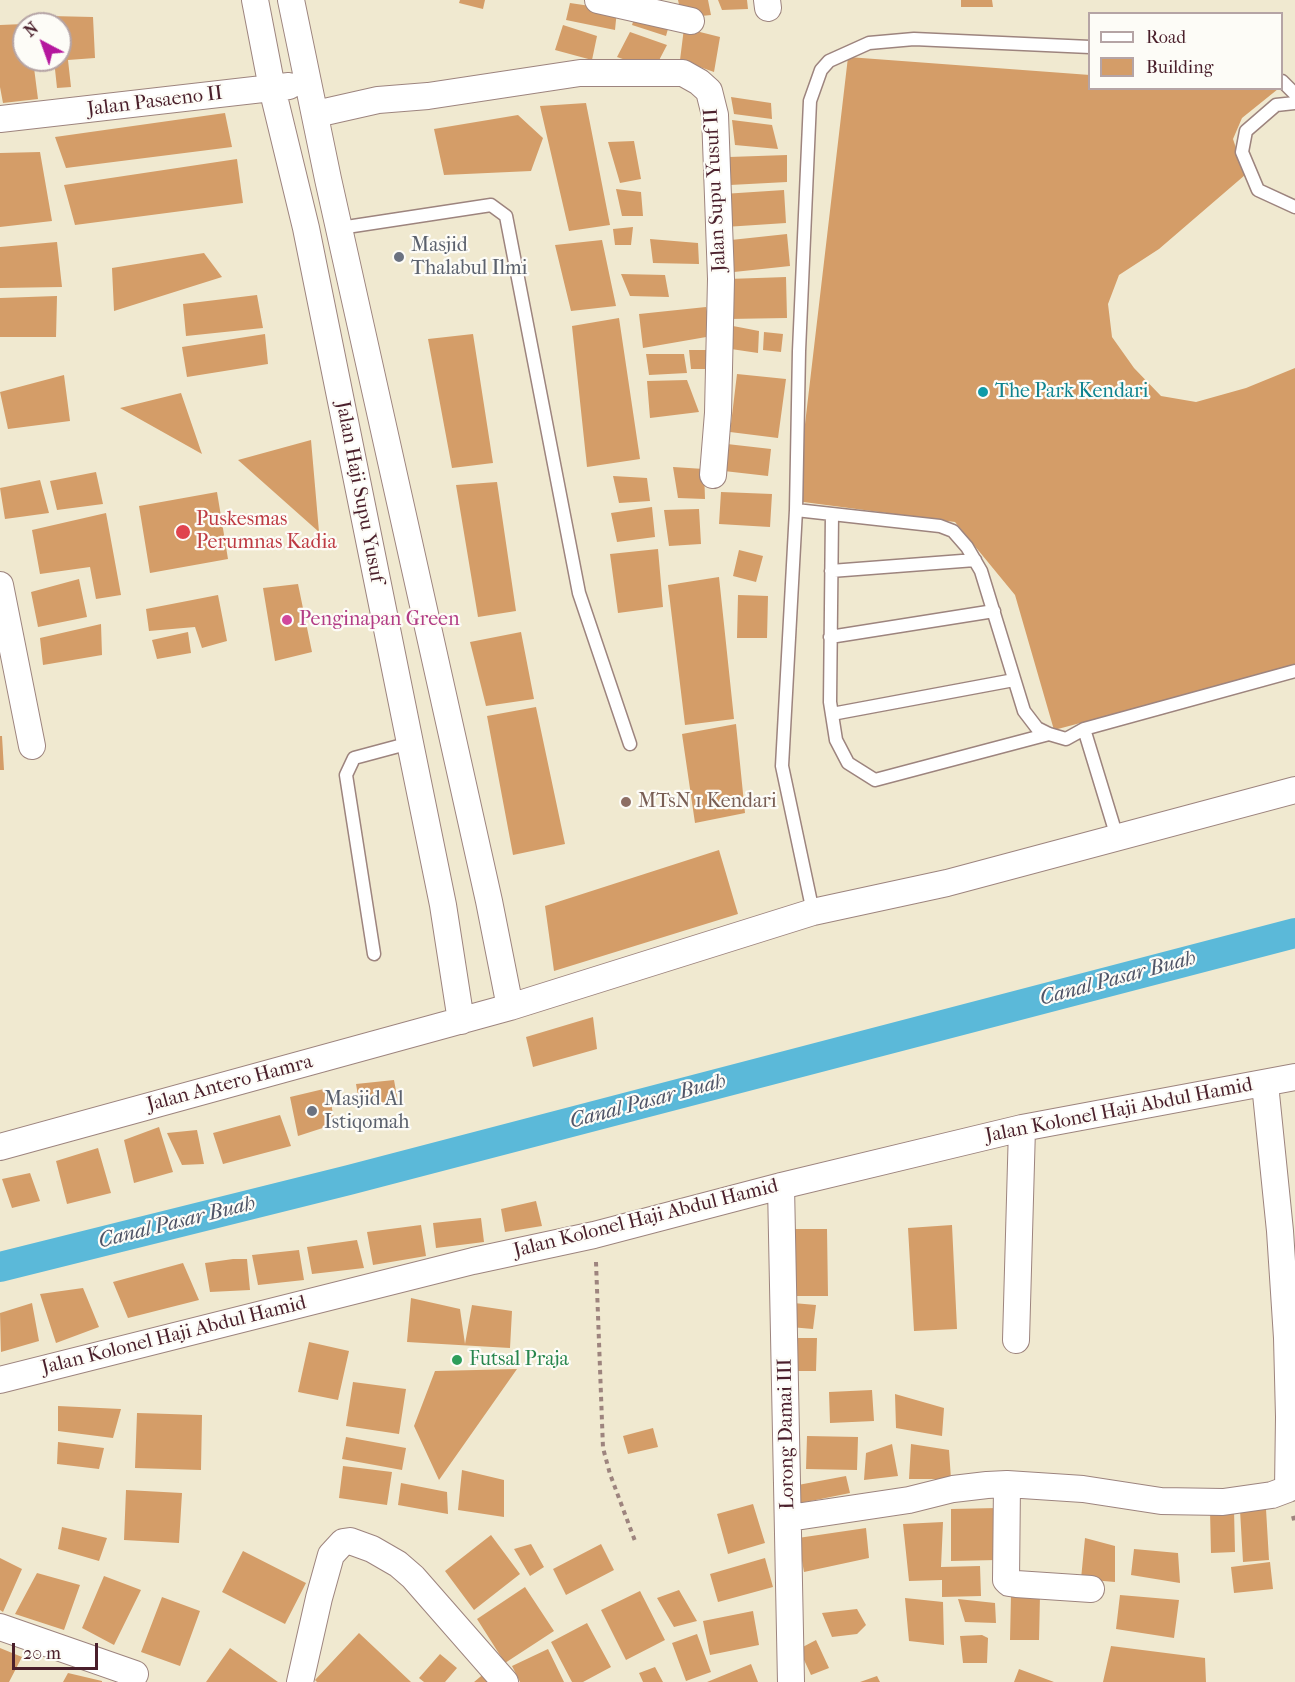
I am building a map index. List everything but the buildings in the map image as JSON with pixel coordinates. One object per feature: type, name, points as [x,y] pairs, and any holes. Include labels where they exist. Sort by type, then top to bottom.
[{"type":"street","name":"Jalan Haji Supu Yusuf","points":[[255,0],[272,88],[306,228],[443,905],[461,1021]]},
{"type":"street","name":"Jalan Haji Supu Yusuf","points":[[291,0],[489,901],[510,1007]]},
{"type":"street","points":[[598,0],[691,21]]},
{"type":"street","name":"Jalan Supu Yusuf II","points":[[316,114],[378,100],[428,96],[580,74],[683,73],[709,90],[715,115],[721,279],[718,413],[712,475]]},
{"type":"street","name":"Jalan Pasaeno II","points":[[0,119],[97,110],[310,84]]},
{"type":"street","points":[[0,585],[32,746]]},
{"type":"street","name":"Jalan Antero Hamra","points":[[0,1147],[510,1007],[813,912],[947,883],[1295,790]]},
{"type":"street","name":"Jalan Kolonel Haji Abdul Hamid","points":[[0,1380],[473,1261],[594,1235],[781,1186],[1022,1128],[1295,1077]]},
{"type":"street","points":[[789,1518],[909,1500],[953,1489],[1007,1484],[1083,1489],[1161,1501],[1223,1502],[1288,1489],[1287,1338],[1280,1231],[1265,1084]]},
{"type":"street","points":[[1016,1340],[1022,1128]]},
{"type":"street","name":"Lorong Damai III","points":[[781,1186],[791,1682]]},
{"type":"street","points":[[1007,1484],[1006,1580],[1016,1584],[1091,1589]]},
{"type":"street","points":[[300,1682],[319,1598],[332,1555],[344,1542],[350,1541],[372,1549],[398,1564],[505,1682]]},
{"type":"street","points":[[0,1626],[135,1674]]},
{"type":"lane","points":[[813,912],[782,766],[796,510],[799,351],[810,101],[821,70],[829,61],[869,43],[914,39],[1088,48]]},
{"type":"lane","points":[[1283,83],[1295,94]]},
{"type":"lane","points":[[1295,103],[1276,105],[1246,131],[1242,152],[1258,190],[1295,207]]},
{"type":"lane","points":[[340,228],[491,205],[506,216],[579,593],[630,744]]},
{"type":"lane","points":[[796,510],[940,526],[953,531],[981,571],[1024,711],[1037,728],[1049,734],[1066,739],[1084,729],[1295,671]]},
{"type":"lane","points":[[832,514],[830,702],[836,740],[848,763],[875,780],[1049,734]]},
{"type":"lane","points":[[831,571],[975,560]]},
{"type":"lane","points":[[830,637],[993,611]]},
{"type":"lane","points":[[832,714],[1014,680]]},
{"type":"lane","points":[[1084,729],[1118,837]]},
{"type":"lane","points":[[374,954],[346,775],[354,758],[410,743]]},
{"type":"path","points":[[594,1235],[603,1448],[610,1474],[635,1541]]},
{"type":"waterway","name":"Canal Pasar Buah","points":[[0,1267],[349,1180],[1295,933]]},
{"type":"place","name":"Masjid Thalabul Ilmi","points":[[399,257]]},
{"type":"place","name":"The Park Kendari","points":[[983,392]]},
{"type":"place","name":"Puskesmas Perumnas Kadia","points":[[183,532]]},
{"type":"place","name":"Penginapan Green","points":[[287,620]]},
{"type":"place","name":"MTsN 1 Kendari","points":[[626,802]]},
{"type":"place","name":"Masjid Al Istiqomah","points":[[312,1111]]},
{"type":"place","name":"Futsal Praja","points":[[457,1360]]}]
